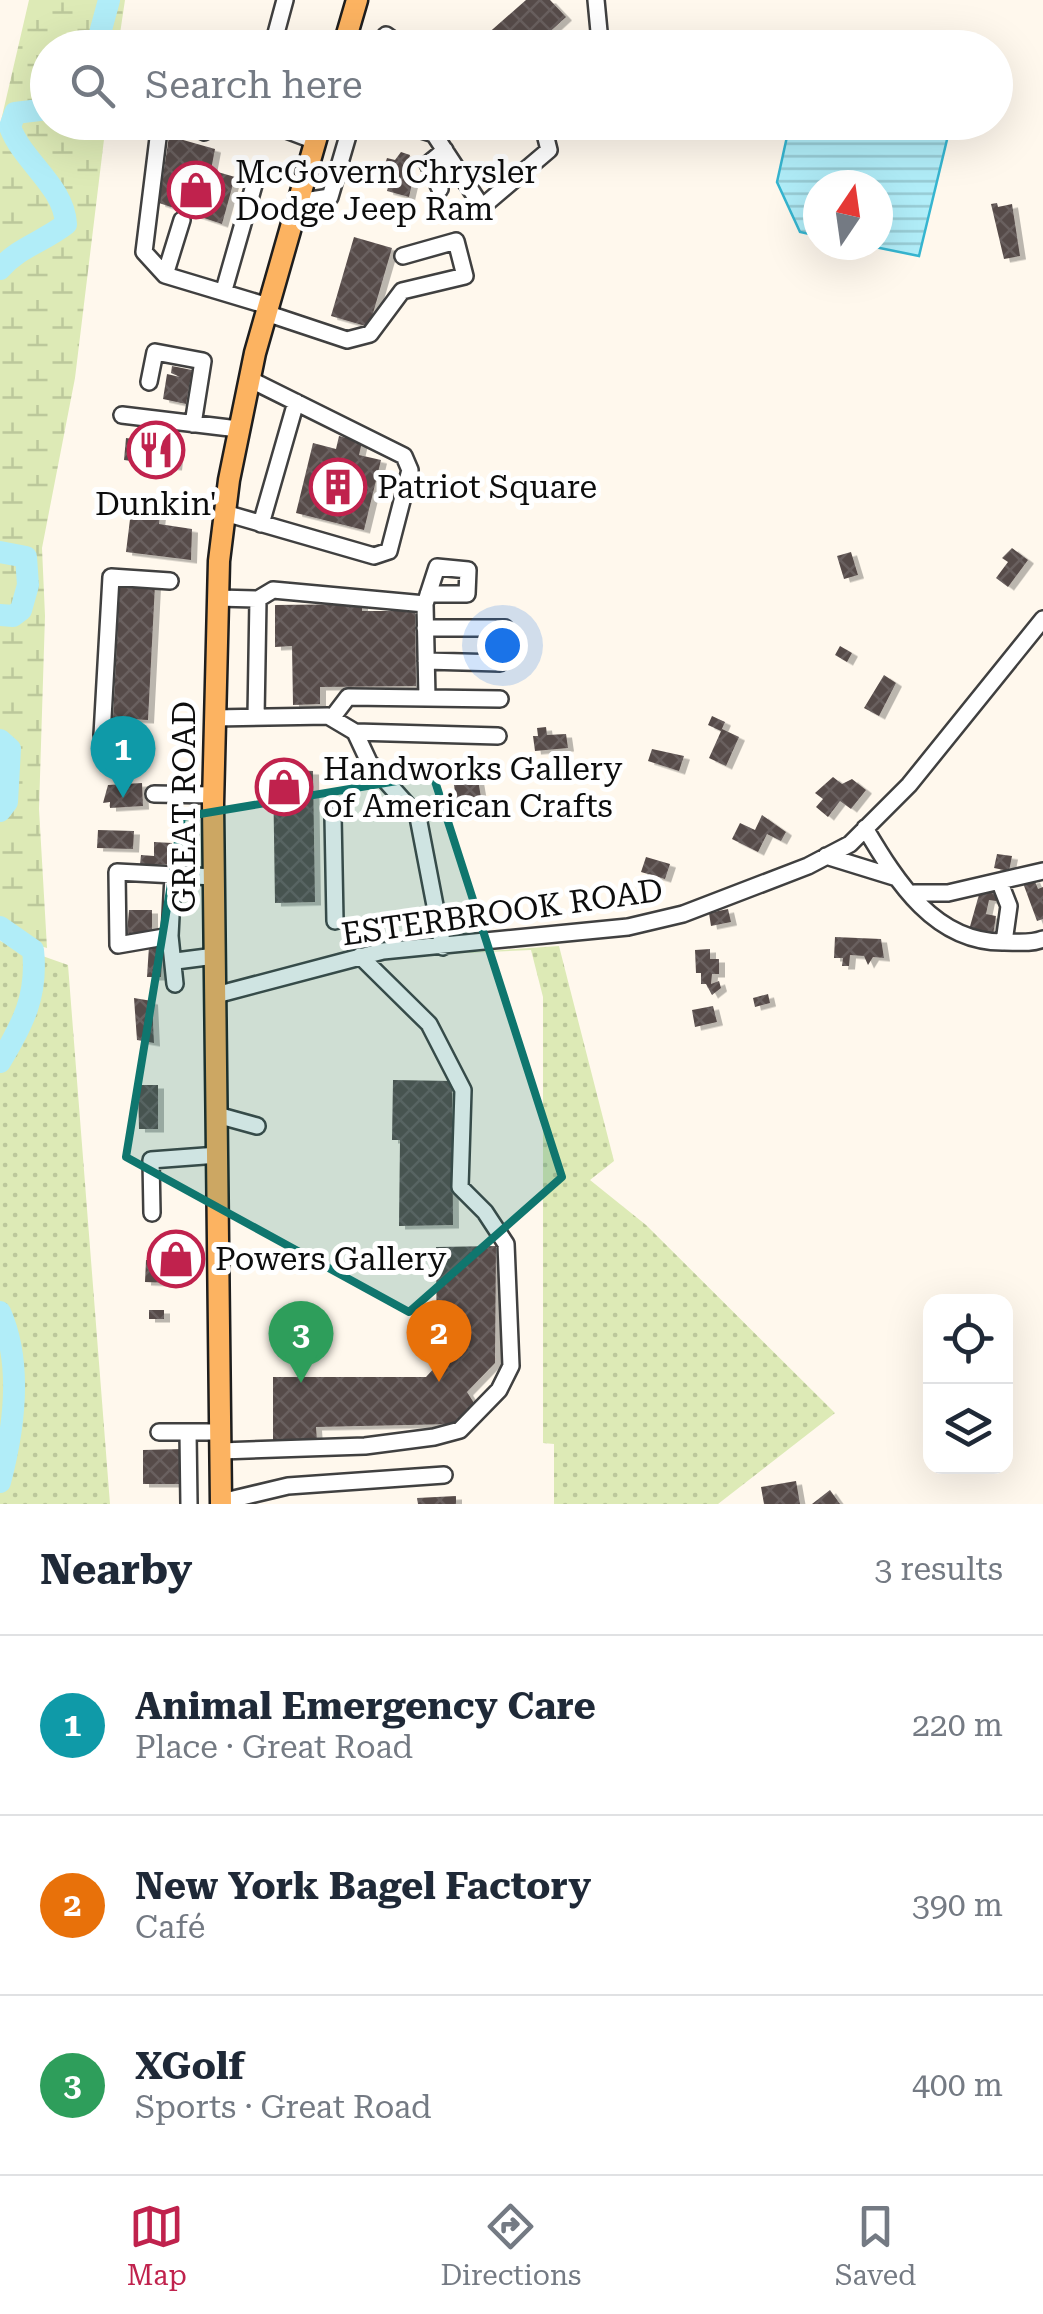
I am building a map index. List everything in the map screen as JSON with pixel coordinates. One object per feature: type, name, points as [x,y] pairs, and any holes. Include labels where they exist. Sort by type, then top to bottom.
[{"type":"main road","points":[[349,30],[358,0]]},
{"type":"main road","name":"GREAT ROAD","points":[[221,1503],[213,796],[217,598],[225,513],[248,379],[316,140]]},
{"type":"street","points":[[277,30],[286,0]]},
{"type":"street","points":[[596,0],[599,30]]},
{"type":"street","points":[[158,140],[144,252],[165,275],[224,290],[322,336],[348,340],[370,334],[402,291],[464,276],[456,240],[403,256]]},
{"type":"street","points":[[298,202],[330,196],[347,140]]},
{"type":"street","points":[[441,140],[482,207],[549,150],[546,140]]},
{"type":"street","points":[[440,189],[428,164],[445,150]]},
{"type":"street","points":[[224,290],[256,178]]},
{"type":"street","points":[[165,275],[182,220]]},
{"type":"street","points":[[150,382],[155,352],[203,361],[192,424]]},
{"type":"street","points":[[225,513],[374,556],[389,552],[410,470],[404,456],[248,379]]},
{"type":"street","points":[[261,524],[296,402]]},
{"type":"street","points":[[122,415],[238,429]]},
{"type":"street","points":[[102,735],[111,577],[170,581]]},
{"type":"street","points":[[217,598],[258,599],[274,590],[426,599],[426,698]]},
{"type":"street","points":[[256,717],[258,599]]},
{"type":"street","name":"ESTERBROOK ROAD","points":[[216,996],[360,956],[570,936],[683,914],[826,856],[850,844],[909,785],[1043,619]]},
{"type":"street","points":[[425,628],[506,628]]},
{"type":"street","points":[[426,661],[500,663]]},
{"type":"street","points":[[332,718],[348,697],[500,698]]},
{"type":"street","points":[[214,718],[332,718],[356,732],[498,736]]},
{"type":"street","points":[[356,732],[369,762],[418,817],[443,947]]},
{"type":"street","points":[[154,794],[213,796]]},
{"type":"street","points":[[333,816],[335,921]]},
{"type":"street","points":[[864,828],[894,876],[914,894],[934,922],[980,942],[1043,939]]},
{"type":"street","points":[[826,856],[894,876]]},
{"type":"street","points":[[914,894],[948,893],[1043,871]]},
{"type":"street","points":[[170,936],[118,946],[117,872],[214,877]]},
{"type":"street","points":[[173,876],[170,936],[176,984]]},
{"type":"street","points":[[1000,883],[1009,906],[1004,942]]},
{"type":"street","points":[[176,961],[215,956]]},
{"type":"street","points":[[159,1432],[188,1432],[221,1441],[365,1446],[460,1430],[500,1390],[511,1366],[506,1244],[485,1212],[460,1187],[463,1090],[430,1024],[360,956]]},
{"type":"street","points":[[218,1115],[257,1126]]},
{"type":"street","points":[[152,1212],[151,1160],[218,1156]]},
{"type":"street","points":[[188,1432],[189,1504]]},
{"type":"street","points":[[221,1503],[293,1486],[444,1475]]},
{"type":"street","points":[[293,1486],[294,1504]]},
{"type":"highlighted area","points":[[433,775],[562,1177],[409,1312],[126,1157],[182,817]]},
{"type":"green space","points":[[29,0],[125,0],[121,30],[30,30],[30,140],[104,140],[75,378],[42,548],[45,616],[39,809],[47,948],[0,934],[0,125]]},
{"type":"green space","points":[[0,941],[68,965],[110,1504],[0,1504]]},
{"type":"green space","points":[[559,946],[614,1161],[590,1180],[646,1225],[835,1413],[718,1504],[554,1504],[554,1444],[543,1443],[543,997],[531,950],[444,954]]},
{"type":"water","points":[[786,140],[947,140],[919,256],[893,251],[893,170],[803,170],[803,233],[777,182]]},
{"type":"building","points":[[526,0],[550,0],[566,17],[552,30],[492,30]]},
{"type":"building","name":"McGovern Chrysler Dodge Jeep Ram","points":[[168,140],[215,149],[211,170],[235,177],[222,224],[159,203]]},
{"type":"building","points":[[401,152],[410,155],[405,174],[412,184],[409,197],[387,191],[391,176],[382,174],[387,158],[395,160]]},
{"type":"building","points":[[997,203],[998,207],[1012,204],[1020,256],[1004,259],[991,204]]},
{"type":"building","points":[[354,237],[392,248],[369,327],[331,316]]},
{"type":"building","points":[[172,366],[192,370],[186,404],[163,399],[167,374],[180,377],[171,373]]},
{"type":"building","name":"Patriot Square","points":[[339,436],[362,442],[359,455],[381,460],[364,530],[296,513],[313,443],[336,449]]},
{"type":"building","points":[[161,437],[171,438],[170,443],[179,441],[176,467],[124,460],[126,438],[160,443]]},
{"type":"building","points":[[132,503],[161,506],[159,524],[192,529],[191,560],[126,552]]},
{"type":"building","points":[[1012,548],[1028,560],[1008,587],[996,578],[1008,562],[1002,558]]},
{"type":"building","points":[[851,552],[858,575],[844,579],[837,556]]},
{"type":"building","points":[[120,583],[155,585],[148,720],[113,718]]},
{"type":"building","points":[[362,604],[362,611],[415,611],[416,686],[320,687],[320,704],[293,705],[292,646],[275,647],[275,605]]},
{"type":"building","points":[[840,646],[852,653],[847,662],[835,655]]},
{"type":"building","points":[[884,675],[896,683],[879,716],[864,708]]},
{"type":"building","points":[[712,716],[725,722],[721,731],[708,725]]},
{"type":"building","points":[[546,727],[547,735],[566,734],[568,748],[535,751],[533,736],[538,736],[537,728]]},
{"type":"building","points":[[722,729],[739,737],[726,766],[709,758]]},
{"type":"building","points":[[652,749],[684,756],[679,771],[648,761]]},
{"type":"building","points":[[273,769],[313,771],[315,902],[275,903]]},
{"type":"building","points":[[477,774],[483,809],[487,808],[488,815],[472,817],[471,811],[458,813],[453,778]]},
{"type":"building","points":[[833,777],[842,784],[852,779],[866,790],[851,809],[840,801],[828,817],[816,807],[823,799],[815,793]]},
{"type":"building","points":[[142,783],[143,806],[110,808],[110,802],[103,803],[108,785]]},
{"type":"building","points":[[762,815],[786,832],[781,841],[767,834],[758,852],[732,839],[740,823],[755,830]]},
{"type":"building","points":[[98,830],[134,831],[133,849],[97,848]]},
{"type":"building","points":[[154,842],[172,843],[171,864],[140,865],[141,855],[154,856]]},
{"type":"building","points":[[997,854],[1012,856],[1009,871],[994,868]]},
{"type":"building","points":[[646,857],[670,864],[665,879],[641,872]]},
{"type":"building","points":[[1034,879],[1038,889],[1043,887],[1043,919],[1037,921],[1023,883]]},
{"type":"building","points":[[980,891],[998,894],[996,901],[989,900],[986,914],[996,916],[993,935],[969,930]]},
{"type":"building","points":[[728,909],[731,922],[711,926],[709,913]]},
{"type":"building","points":[[129,910],[152,910],[152,933],[127,933]]},
{"type":"building","points":[[835,937],[881,939],[884,958],[873,957],[868,965],[864,956],[850,955],[849,966],[842,966],[843,958],[834,958]]},
{"type":"building","points":[[149,946],[163,947],[161,977],[147,977]]},
{"type":"building","points":[[710,949],[710,959],[719,959],[719,974],[712,974],[711,984],[719,981],[721,988],[712,995],[706,984],[701,984],[701,973],[696,973],[695,950]]},
{"type":"building","points":[[768,994],[770,1003],[755,1007],[753,998]]},
{"type":"building","points":[[134,998],[152,1001],[154,1043],[137,1040]]},
{"type":"building","points":[[713,1006],[717,1022],[695,1027],[692,1010]]},
{"type":"building","points":[[393,1080],[452,1081],[453,1225],[399,1226],[400,1140],[392,1140]]},
{"type":"building","points":[[138,1085],[158,1085],[158,1129],[139,1129]]},
{"type":"building","name":"Powers Gallery","points":[[169,1235],[190,1236],[190,1261],[182,1261],[182,1266],[170,1261],[169,1283],[145,1282],[146,1260],[162,1260],[159,1250],[162,1243],[169,1243]]},
{"type":"building","points":[[496,1246],[495,1363],[467,1392],[474,1403],[453,1424],[316,1427],[317,1441],[273,1442],[273,1377],[426,1377],[437,1365],[436,1247]]},
{"type":"building","points":[[149,1310],[164,1310],[164,1319],[149,1319]]},
{"type":"building","points":[[183,1449],[183,1484],[143,1484],[143,1450]]},
{"type":"building","points":[[796,1481],[800,1504],[764,1504],[761,1487]]},
{"type":"building","points":[[830,1490],[840,1504],[812,1504]]},
{"type":"building","points":[[456,1496],[456,1504],[418,1504],[417,1498]]},
{"type":"waterway","points":[[101,30],[109,0]]},
{"type":"waterway","points":[[0,269],[15,255],[66,224],[58,198],[10,127],[15,113],[30,111]]},
{"type":"waterway","points":[[0,552],[26,557],[28,585],[21,610],[13,616],[0,615]]},
{"type":"waterway","points":[[0,740],[10,749],[7,802],[0,811]]},
{"type":"waterway","points":[[0,927],[33,950],[34,966],[27,1009],[0,1062]]},
{"type":"waterway","points":[[0,1312],[14,1375],[9,1440],[0,1482]]},
{"type":"place","name":"McGovern Chrysler Dodge Jeep Ram","points":[[196,190]]},
{"type":"place","name":"Dunkin'","points":[[156,450]]},
{"type":"place","name":"Patriot Square","points":[[338,487]]},
{"type":"place","name":"Handworks Gallery of American Crafts","points":[[284,787]]},
{"type":"place","name":"Animal Emergency Care","points":[[123,798]]},
{"type":"place","name":"Powers Gallery","points":[[176,1259]]},
{"type":"place","name":"New York Bagel Factory","points":[[439,1382]]},
{"type":"place","name":"XGolf","points":[[301,1383]]}]
